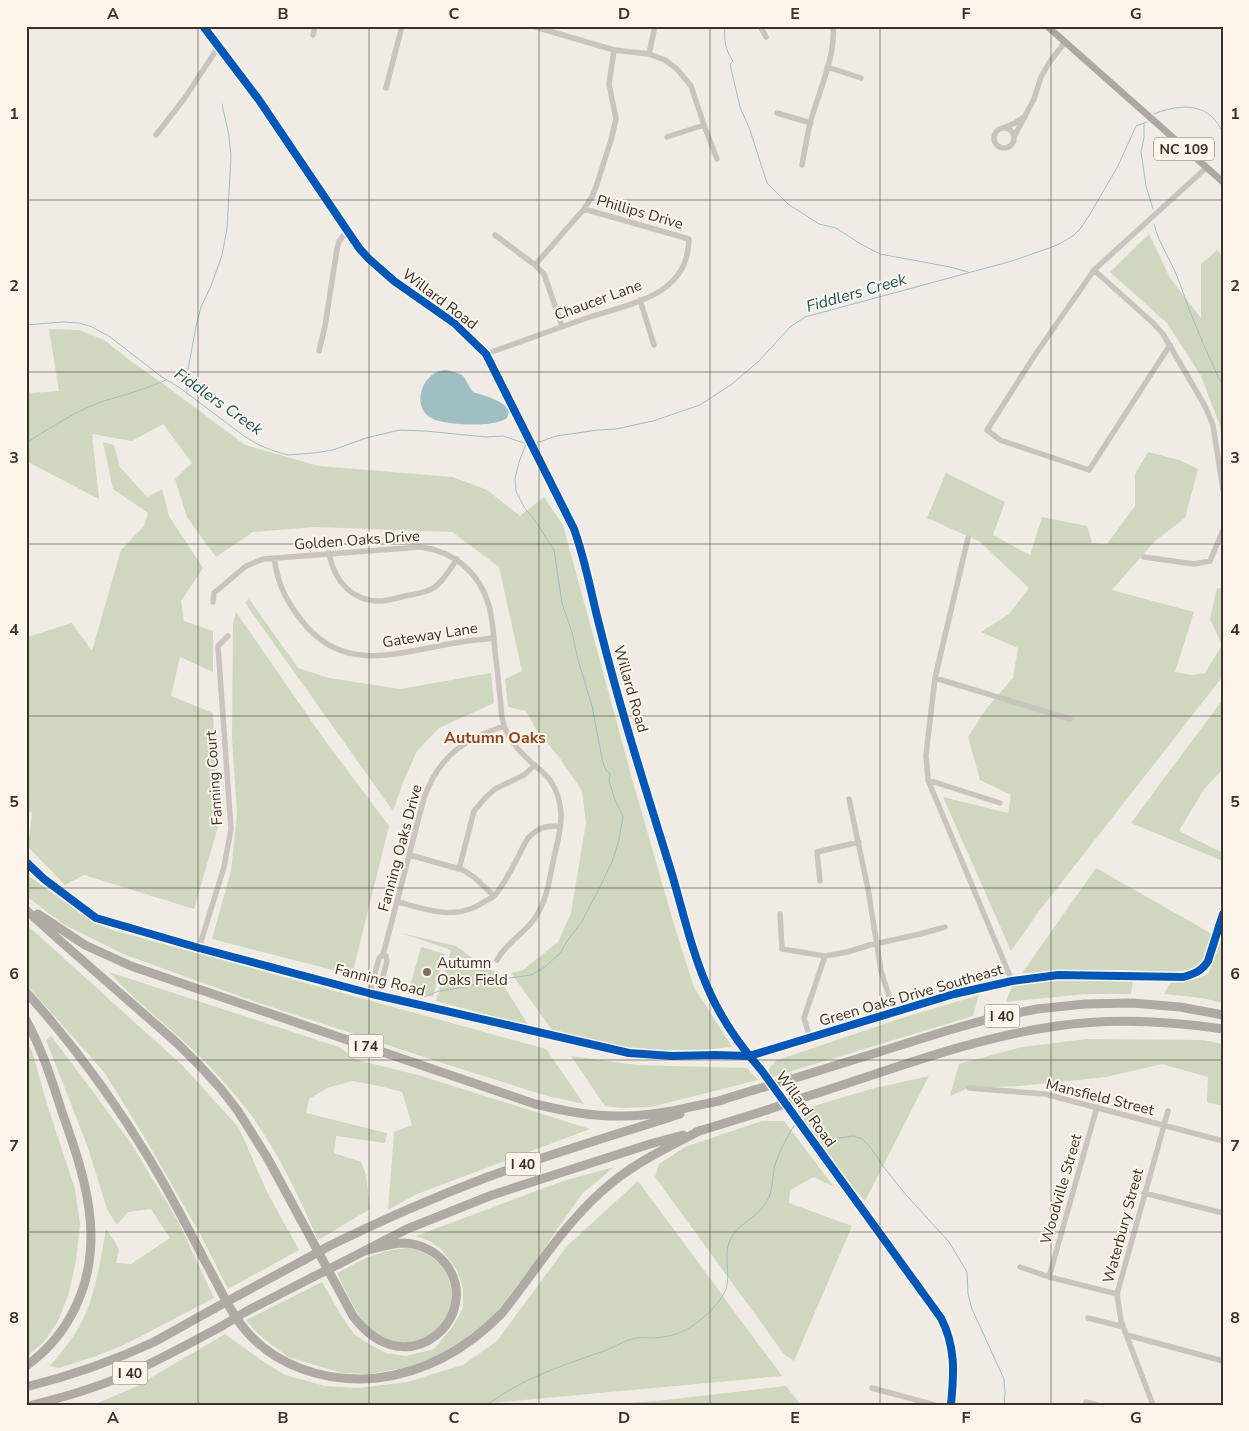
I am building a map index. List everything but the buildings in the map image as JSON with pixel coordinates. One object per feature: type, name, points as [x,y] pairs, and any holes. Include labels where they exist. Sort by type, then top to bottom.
[{"type":"highway","name":"I 74","points":[[26,905],[85,945],[131,966],[536,1104],[583,1114],[624,1116],[663,1112],[723,1100]]},
{"type":"highway","points":[[26,910],[177,1044],[221,1089],[264,1152],[353,1316],[366,1331],[380,1340],[403,1347],[423,1343],[436,1336],[447,1324],[456,1296],[454,1280],[447,1265],[441,1258],[426,1248],[406,1243],[364,1251]]},
{"type":"highway","points":[[26,992],[73,1048],[133,1134],[172,1198],[239,1322],[259,1343],[278,1358],[304,1370],[327,1376],[354,1379],[400,1374],[430,1364],[464,1346],[482,1333],[502,1313],[569,1226],[601,1192],[638,1164],[701,1130]]},
{"type":"highway","name":"I 40","points":[[26,1387],[123,1356],[329,1246],[391,1216],[485,1178],[538,1159],[946,1030],[1037,1009],[1085,1004],[1180,1007],[1223,1015]]},
{"type":"highway","points":[[26,1020],[46,1062],[73,1146],[89,1203],[92,1231],[88,1270],[78,1302],[58,1336],[26,1366]]},
{"type":"highway","name":"I 40","points":[[32,1405],[60,1398],[130,1373],[415,1226],[492,1195],[650,1144],[767,1110],[969,1045],[1012,1034],[1052,1026],[1104,1022],[1149,1022],[1223,1029]]},
{"type":"main road","name":"NC 109","points":[[1047,26],[1223,182]]},
{"type":"street","name":"Willard Road","points":[[203,26],[259,100],[346,231],[364,254],[386,276],[454,323],[486,354],[574,529],[585,562],[600,627],[636,756],[709,991],[720,1012],[749,1056],[762,1071],[941,1318],[947,1329],[953,1353],[954,1378],[951,1405]]},
{"type":"street","points":[[312,35],[315,26]]},
{"type":"street","points":[[386,88],[402,26]]},
{"type":"street","points":[[533,26],[614,50],[649,54],[665,60],[678,69],[691,86],[704,126],[718,159]]},
{"type":"street","points":[[649,54],[655,26]]},
{"type":"street","points":[[760,26],[766,37]]},
{"type":"street","points":[[802,165],[811,122],[833,44],[833,26]]},
{"type":"street","points":[[1025,116],[995,133],[994,142],[996,146],[1005,149],[1009,148],[1012,144],[1034,99],[1041,77],[1065,42]]},
{"type":"street","points":[[156,135],[184,99],[219,46]]},
{"type":"street","points":[[535,265],[584,210],[593,195],[616,119],[609,84],[614,50]]},
{"type":"street","points":[[827,67],[861,78]]},
{"type":"street","points":[[777,113],[811,122]]},
{"type":"street","points":[[667,137],[704,126]]},
{"type":"street","points":[[1003,128],[1011,131],[1014,137]]},
{"type":"street","points":[[1170,345],[1089,470],[1000,440],[987,430],[1034,355],[1094,270],[1206,168]]},
{"type":"street","name":"Phillips Drive","points":[[584,210],[689,239]]},
{"type":"street","points":[[319,351],[325,326],[337,249],[346,231]]},
{"type":"street","points":[[495,235],[544,274],[562,326]]},
{"type":"street","name":"Chaucer Lane","points":[[486,354],[640,300],[662,290],[669,285],[686,262],[689,239]]},
{"type":"street","points":[[1094,270],[1153,323],[1170,345],[1205,406],[1213,425],[1223,490]]},
{"type":"street","points":[[640,300],[654,345]]},
{"type":"street","points":[[1144,557],[1194,564],[1210,561],[1223,530]]},
{"type":"street","points":[[968,538],[935,678],[926,755],[928,780],[1012,981]]},
{"type":"street","name":"Golden Oaks Drive","points":[[213,602],[214,593],[246,566],[256,561],[274,558],[420,547],[439,551],[457,559],[472,573],[482,587],[489,606],[504,726],[512,742],[546,776],[555,789],[560,802],[560,826],[548,889],[540,910],[527,928],[504,949],[497,960]]},
{"type":"street","points":[[329,553],[333,570],[344,586],[355,594],[375,600],[391,600],[429,590],[440,582],[457,559]]},
{"type":"street","name":"Gateway Lane","points":[[274,558],[280,587],[287,602],[307,629],[346,652],[368,656],[394,655],[451,643],[494,638]]},
{"type":"street","name":"Fanning Court","points":[[199,948],[224,867],[230,829],[218,646],[228,636]]},
{"type":"street","points":[[935,678],[1070,719]]},
{"type":"street","name":"Fanning Oaks Drive","points":[[370,993],[378,960],[383,955],[398,902],[429,784],[451,754],[463,744],[483,733],[504,726]]},
{"type":"street","points":[[459,869],[474,811],[495,788],[524,775],[535,765]]},
{"type":"street","points":[[928,780],[1000,802]]},
{"type":"street","points":[[849,799],[868,889],[881,971],[894,1012]]},
{"type":"street","points":[[398,902],[441,913],[455,913],[475,908],[494,896],[528,838],[538,829],[547,826],[560,826]]},
{"type":"street","points":[[820,881],[817,852],[858,842]]},
{"type":"street","points":[[410,855],[459,869],[474,877],[494,896]]},
{"type":"street","name":"Fanning Road","points":[[26,862],[44,879],[96,918],[199,948],[378,995],[629,1054],[749,1056]]},
{"type":"street","points":[[780,914],[782,949],[825,956],[945,927]]},
{"type":"street","name":"Green Oaks Drive Southeast","points":[[749,1056],[954,994],[1012,981],[1058,975],[1183,976],[1195,974],[1208,961],[1223,914]]},
{"type":"street","name":"Fanning Oaks Drive","points":[[378,995],[387,960],[386,956],[383,955]]},
{"type":"street","points":[[810,1038],[804,1018],[825,956]]},
{"type":"street","name":"Mansfield Street","points":[[969,1088],[1045,1094],[1223,1141]]},
{"type":"street","name":"Woodville Street","points":[[1049,1277],[1097,1107]]},
{"type":"street","name":"Waterbury Street","points":[[1153,1405],[1123,1326],[1117,1294],[1168,1111]]},
{"type":"street","points":[[1144,1193],[1223,1213]]},
{"type":"street","points":[[1020,1267],[1049,1277],[1117,1294]]},
{"type":"street","points":[[1088,1318],[1123,1326]]},
{"type":"street","points":[[1127,1335],[1223,1361]]},
{"type":"street","points":[[872,1388],[936,1405]]},
{"type":"street","points":[[1087,1403],[1097,1405]]},
{"type":"green space","points":[[1149,234],[1170,278],[1201,318],[1201,264],[1217,250],[1223,258],[1223,450],[1220,426],[1201,376],[1167,323],[1110,272]]},
{"type":"green space","points":[[49,329],[79,330],[104,340],[245,445],[319,466],[453,477],[487,490],[520,516],[544,497],[563,525],[631,775],[694,987],[732,1047],[690,1051],[632,1049],[553,1031],[511,973],[523,970],[558,942],[571,913],[586,823],[582,791],[559,757],[537,731],[526,711],[508,707],[505,679],[522,671],[499,567],[452,532],[315,527],[253,532],[216,557],[187,517],[175,479],[192,463],[163,424],[132,441],[92,434],[99,499],[26,461],[26,390],[32,393],[59,391]]},
{"type":"green space","points":[[103,442],[114,445],[120,467],[147,497],[162,489],[169,516],[203,568],[181,601],[184,621],[213,631],[213,672],[180,657],[171,696],[213,713],[218,827],[194,909],[84,875],[65,885],[28,847],[32,813],[26,810],[27,637],[72,623],[92,651],[121,550],[144,526],[148,513],[113,489]]},
{"type":"green space","points":[[1148,452],[1179,460],[1198,469],[1185,518],[1155,541],[1112,590],[1194,612],[1175,672],[1192,675],[1205,673],[1222,645],[1210,619],[1217,588],[1223,589],[1223,676],[1040,910],[1011,951],[943,797],[1008,813],[1011,795],[980,780],[968,737],[986,709],[1013,678],[1018,648],[981,632],[1009,614],[1029,588],[979,541],[927,518],[946,473],[1005,502],[993,535],[1030,555],[1042,517],[1087,526],[1092,543],[1107,544],[1135,506],[1135,474]]},
{"type":"green space","points":[[249,599],[298,668],[329,678],[400,689],[491,673],[494,703],[439,728],[417,751],[393,811],[245,603]]},
{"type":"green space","points":[[236,612],[326,742],[389,826],[352,975],[212,939],[231,871],[237,813],[232,739],[233,624]]},
{"type":"green space","points":[[1223,699],[1223,769],[1204,789],[1179,831],[1223,853],[1223,861],[1131,823]]},
{"type":"green space","points":[[1096,868],[1212,934],[1208,952],[1202,964],[1185,972],[1120,970],[1022,973]]},
{"type":"green space","points":[[26,874],[93,922],[109,929],[546,1049],[584,1104],[547,1096],[455,1067],[259,1003],[123,954],[63,924],[26,896]]},
{"type":"green space","points":[[26,924],[183,1066],[239,1128],[267,1192],[299,1250],[228,1289],[199,1232],[145,1138],[104,1072],[26,984]]},
{"type":"green space","points":[[401,933],[456,946],[495,972],[529,1026],[436,1001],[451,950]]},
{"type":"green space","points":[[1223,935],[1223,1003],[1202,998],[1164,994],[1170,983],[1208,975]]},
{"type":"green space","name":"Autumn Oaks Field","points":[[421,947],[445,954],[433,997],[409,990]]},
{"type":"green space","points":[[109,972],[339,1047],[357,1060],[418,1075],[590,1129],[417,1194],[388,1210],[394,1132],[412,1125],[402,1092],[352,1081],[327,1088],[309,1099],[306,1113],[387,1133],[385,1143],[336,1136],[334,1153],[361,1162],[366,1175],[370,1209],[318,1240],[284,1169],[247,1109],[209,1065]]},
{"type":"green space","points":[[1067,980],[1133,980],[1131,994],[1086,994],[1006,1002],[1012,986]]},
{"type":"green space","points":[[979,995],[973,1016],[772,1077],[768,1071],[775,1061],[899,1019]]},
{"type":"green space","points":[[51,1036],[132,1145],[178,1221],[214,1298],[126,1344],[59,1368],[50,1366],[80,1325],[90,1302],[97,1278],[106,1229],[119,1250],[116,1263],[131,1264],[170,1238],[151,1209],[128,1212],[117,1225],[107,1209],[87,1145],[46,1040]]},
{"type":"green space","points":[[1086,1039],[1203,1040],[1223,1044],[1223,1106],[1207,1102],[1208,1077],[1162,1064],[1106,1077],[1019,1086],[969,1088],[950,1096],[959,1064],[1022,1047]]},
{"type":"green space","points":[[26,1040],[32,1051],[75,1189],[80,1224],[76,1261],[68,1296],[58,1321],[44,1342],[26,1357]]},
{"type":"green space","points":[[571,1056],[637,1065],[747,1068],[758,1080],[651,1107],[621,1108],[605,1106]]},
{"type":"green space","points":[[929,1076],[865,1201],[797,1111],[871,1089]]},
{"type":"green space","points":[[762,1121],[784,1121],[834,1187],[814,1177],[790,1190],[789,1203],[852,1226],[794,1361],[784,1354],[655,1177],[659,1164],[685,1147]]},
{"type":"green space","points":[[614,1167],[582,1194],[533,1265],[494,1315],[474,1334],[442,1355],[405,1368],[369,1374],[342,1373],[288,1357],[258,1334],[246,1320],[322,1282],[342,1317],[355,1335],[369,1344],[386,1353],[406,1356],[434,1349],[453,1326],[463,1308],[463,1288],[457,1270],[440,1248],[416,1236],[563,1181]]},
{"type":"green space","points":[[638,1181],[782,1376],[470,1405],[93,1405],[135,1387],[225,1334],[285,1375],[325,1386],[358,1388],[407,1382],[463,1365],[497,1341],[567,1246]]},
{"type":"green space","points":[[409,1248],[429,1256],[443,1268],[450,1284],[452,1301],[447,1317],[437,1331],[422,1340],[401,1342],[383,1337],[367,1326],[355,1308],[337,1273],[363,1259],[380,1253]]},
{"type":"green space","points":[[786,1386],[801,1405],[604,1405],[666,1400]]},
{"type":"water","points":[[446,370],[464,376],[473,392],[503,404],[509,411],[507,418],[493,423],[469,424],[450,423],[428,416],[423,410],[421,402],[423,387],[432,375],[438,371]]},
{"type":"waterway","points":[[725,26],[726,45],[733,61],[730,64],[740,107],[750,130],[767,183],[788,204],[819,224],[836,228],[880,254],[968,272]]},
{"type":"waterway","points":[[187,394],[187,374],[197,322],[222,255],[227,229],[231,156],[222,104]]},
{"type":"waterway","name":"Fiddlers Creek","points":[[1154,114],[1168,109],[1183,107],[1198,109],[1213,118],[1223,132]]},
{"type":"waterway","name":"Fiddlers Creek","points":[[535,443],[556,436],[616,429],[653,421],[700,405],[732,384],[759,361],[790,327],[805,317],[1012,261],[1063,242],[1081,228],[1118,166],[1136,126],[1147,122]]},
{"type":"waterway","points":[[1144,124],[1141,152],[1146,186],[1153,209]]},
{"type":"waterway","points":[[1154,224],[1223,387]]},
{"type":"waterway","name":"Fiddlers Creek","points":[[26,325],[62,322],[90,326],[109,336],[159,375],[180,388],[244,436],[259,445],[288,455],[333,450],[366,438],[400,430],[486,437],[503,436],[527,444]]},
{"type":"waterway","points":[[26,444],[58,423],[85,409],[166,380]]},
{"type":"waterway","points":[[424,997],[439,991],[482,982],[531,975],[545,967],[560,953],[581,923],[612,862],[619,840],[623,816],[609,781],[610,774],[603,763],[592,706],[562,603],[554,550],[524,507],[516,491],[515,479],[526,444]]},
{"type":"waterway","points":[[487,1405],[528,1380],[628,1340],[662,1337],[682,1332],[709,1312],[726,1289],[728,1277],[727,1252],[730,1240],[737,1230],[758,1213],[769,1198],[777,1159],[796,1122]]},
{"type":"waterway","points":[[811,1133],[831,1139],[854,1136],[862,1139],[907,1196],[949,1242],[967,1272],[968,1294],[972,1309],[1004,1379],[1004,1405]]},
{"type":"cycle path","points":[[203,26],[259,100],[359,248],[394,281],[454,323],[486,354],[574,529],[625,719],[693,948],[710,993],[720,1013],[740,1043],[941,1318],[952,1350],[953,1382],[951,1405]]},
{"type":"cycle path","points":[[26,862],[44,879],[96,918],[199,948],[372,994],[629,1053],[672,1056],[749,1056],[954,994],[1012,981],[1058,975],[1183,977],[1191,975],[1208,961],[1223,914]]},
{"type":"place","name":"Autumn Oaks Field","points":[[427,972]]},
{"type":"district","name":"Autumn Oaks","points":[[495,737]]}]
